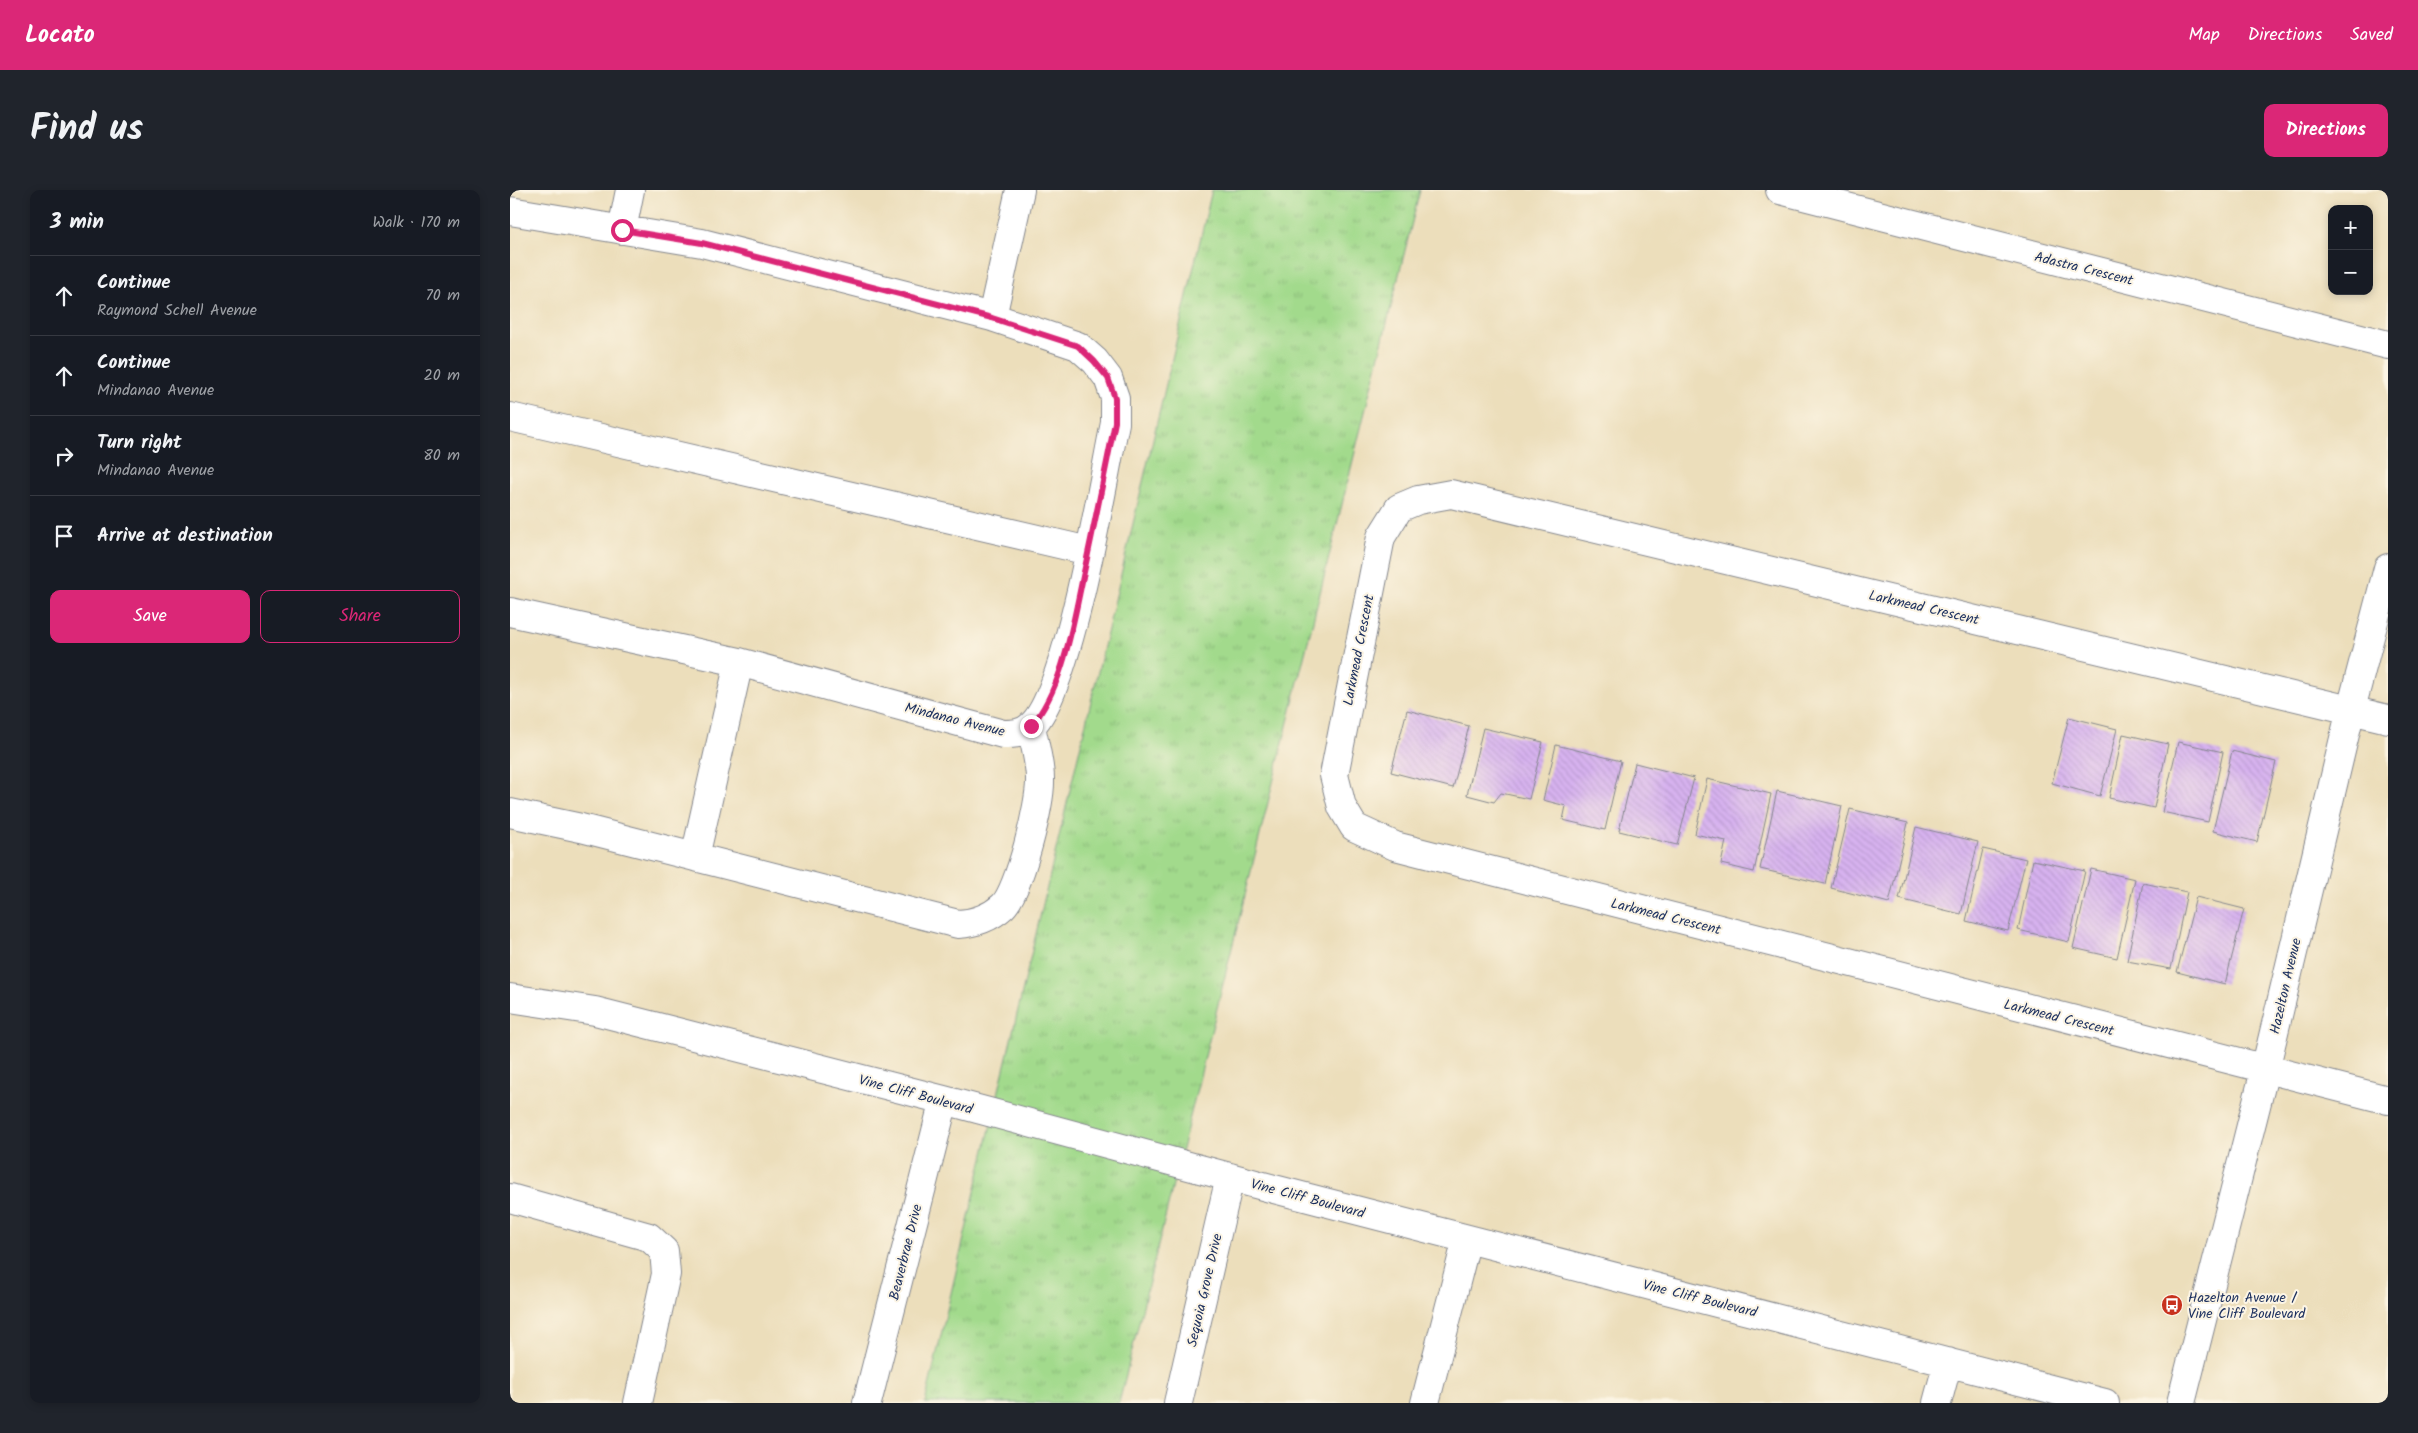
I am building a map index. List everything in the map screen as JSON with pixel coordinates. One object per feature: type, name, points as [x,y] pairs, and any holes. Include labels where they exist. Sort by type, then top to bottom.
[{"type":"street","points":[[622,230],[630,190]]},
{"type":"street","points":[[992,318],[1020,190]]},
{"type":"street","name":"Adastra Crescent","points":[[1780,190],[2388,345]]},
{"type":"street","points":[[510,211],[702,243],[992,318],[1078,346],[1108,378],[1115,398],[1115,422],[1071,633],[1050,698],[1043,712],[1031,726],[1040,779],[1036,814],[1013,892],[1004,906],[987,918],[972,923],[958,924],[581,828],[510,813]]},
{"type":"street","points":[[510,417],[1089,551]]},
{"type":"street","name":"Larkmead Crescent","points":[[2388,718],[1451,494],[1418,500],[1399,508],[1381,537],[1334,775],[1342,807],[1354,827],[1395,846],[2388,1100]]},
{"type":"street","name":"Hazelton Avenue","points":[[2181,1403],[2265,1070],[2351,709],[2388,568]]},
{"type":"street","name":"Mindanao Avenue","points":[[510,612],[739,662],[1003,734],[1018,734],[1031,726]]},
{"type":"street","points":[[695,857],[739,662]]},
{"type":"street","name":"Vine Cliff Boulevard","points":[[510,998],[595,1011],[944,1100],[1467,1239],[2105,1403]]},
{"type":"street","name":"Beaverbrae Drive","points":[[867,1403],[944,1100]]},
{"type":"street","name":"Sequoia Grove Drive","points":[[1178,1403],[1230,1177]]},
{"type":"street","points":[[510,1198],[649,1237],[664,1251],[666,1274],[638,1403]]},
{"type":"street","points":[[1425,1403],[1467,1239]]},
{"type":"street","points":[[1937,1403],[1948,1362]]},
{"type":"green space","points":[[1212,190],[1420,190],[1119,1403],[925,1403]]},
{"type":"building","points":[[1407,710],[1469,726],[1453,788],[1391,772]]},
{"type":"building","points":[[2069,717],[2117,729],[2100,796],[2052,783]]},
{"type":"building","points":[[1483,728],[1543,742],[1529,799],[1501,793],[1494,802],[1467,795]]},
{"type":"building","points":[[2123,734],[2168,744],[2154,808],[2109,798]]},
{"type":"building","points":[[2178,742],[2223,752],[2208,822],[2162,812]]},
{"type":"building","points":[[1556,745],[1621,761],[1605,830],[1563,820],[1566,806],[1543,800]]},
{"type":"building","points":[[2232,751],[2276,762],[2257,842],[2213,831]]},
{"type":"building","points":[[1635,763],[1694,778],[1677,845],[1619,831]]},
{"type":"building","points":[[1707,779],[1771,794],[1754,872],[1721,864],[1726,841],[1695,834]]},
{"type":"building","points":[[1777,791],[1842,806],[1825,884],[1760,869]]},
{"type":"building","points":[[1850,809],[1908,823],[1889,903],[1831,888]]},
{"type":"building","points":[[1916,827],[1978,842],[1961,914],[1899,899]]},
{"type":"building","points":[[1983,849],[2026,859],[2008,931],[1966,921]]},
{"type":"building","points":[[2033,860],[2085,871],[2069,942],[2018,930]]},
{"type":"building","points":[[2091,869],[2135,879],[2117,958],[2073,948]]},
{"type":"building","points":[[2143,883],[2187,892],[2171,969],[2127,961]]},
{"type":"building","points":[[2196,897],[2244,909],[2225,984],[2177,972]]},
{"type":"place","name":"Hazelton Avenue / Vine Cliff Boulevard","points":[[2172,1305]]},
{"type":"route","points":[[622,230],[702,243],[992,318],[1078,346],[1094,361],[1108,378],[1115,398],[1115,422],[1071,633],[1050,698],[1043,712],[1031,726]]}]
